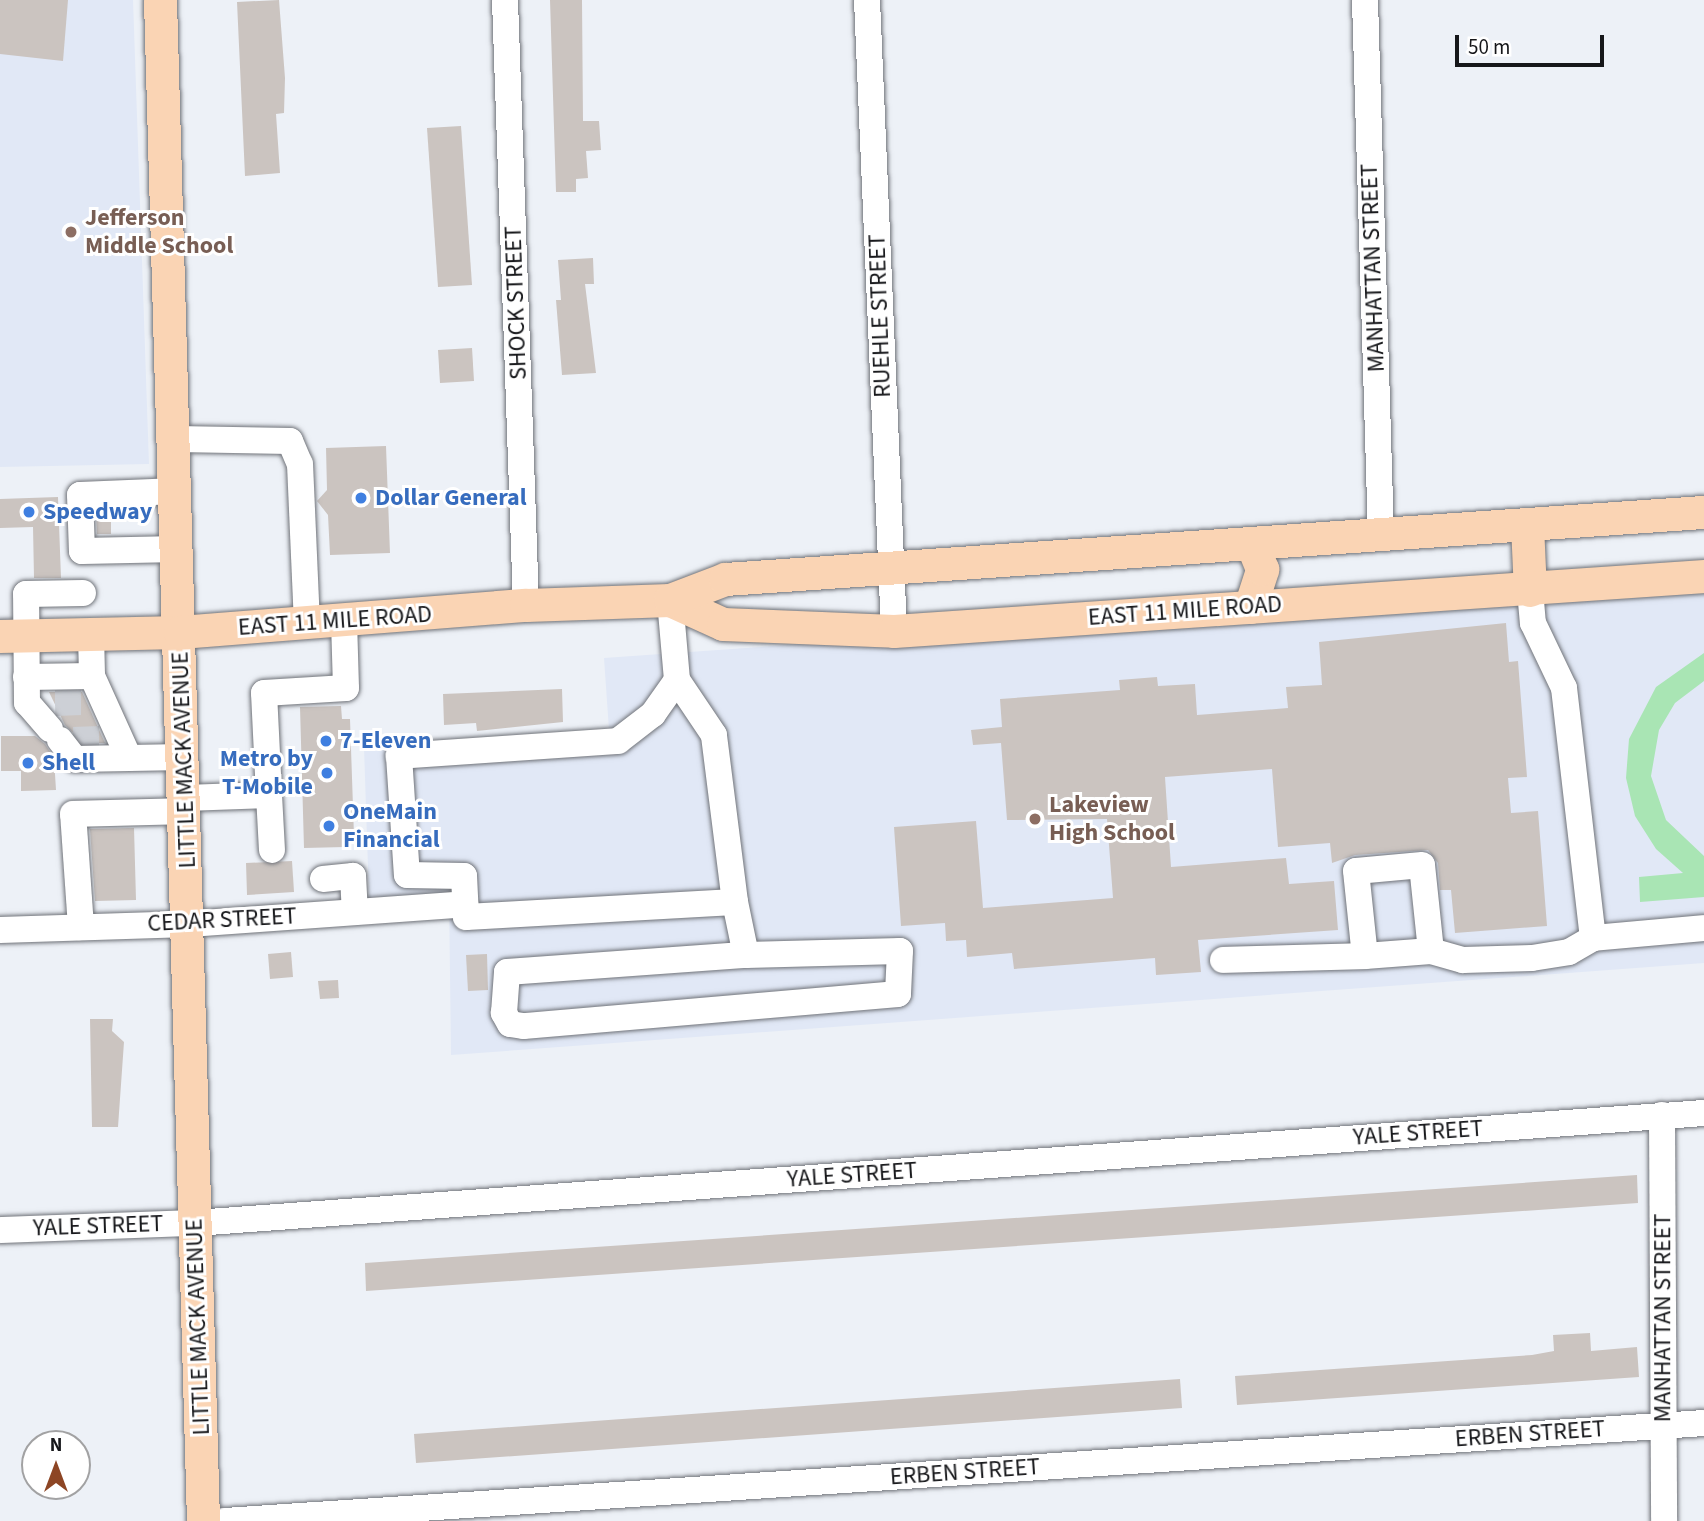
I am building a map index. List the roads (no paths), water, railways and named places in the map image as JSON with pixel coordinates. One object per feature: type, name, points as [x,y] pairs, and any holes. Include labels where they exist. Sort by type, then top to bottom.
[{"type":"main road","name":"LITTLE MACK AVENUE","points":[[160,0],[190,924],[203,1521]]},
{"type":"main road","name":"EAST 11 MILE ROAD","points":[[13,636],[180,632],[344,622],[526,605],[670,600],[724,579],[890,570],[1704,512]]},
{"type":"main road","points":[[1527,525],[1531,590]]},
{"type":"main road","points":[[1250,607],[1262,569],[1252,544]]},
{"type":"main road","name":"EAST 11 MILE ROAD","points":[[670,600],[723,624],[894,631],[1531,590],[1704,576]]},
{"type":"street","name":"SHOCK STREET","points":[[505,0],[526,605]]},
{"type":"street","name":"RUEHLE STREET","points":[[867,0],[894,631]]},
{"type":"street","name":"MANHATTAN STREET","points":[[1365,0],[1381,536]]},
{"type":"street","points":[[176,439],[290,441],[300,464],[307,624]]},
{"type":"street","points":[[119,745],[96,702],[83,593],[80,495],[177,491]]},
{"type":"street","points":[[82,551],[178,549]]},
{"type":"street","points":[[1531,590],[1533,623],[1564,688],[1593,938]]},
{"type":"street","points":[[83,593],[26,594],[13,636],[26,677],[27,703],[61,734],[60,740],[75,759],[119,745],[184,757]]},
{"type":"street","points":[[670,600],[677,680],[714,735],[735,902],[746,955]]},
{"type":"street","points":[[272,850],[264,693],[346,688],[344,622]]},
{"type":"street","points":[[26,677],[92,676]]},
{"type":"street","points":[[677,680],[653,714],[618,741],[399,756],[407,875],[464,876],[454,904],[466,917],[735,902]]},
{"type":"street","points":[[27,703],[55,703]]},
{"type":"street","points":[[81,927],[73,814],[269,795]]},
{"type":"street","points":[[1365,956],[1356,871],[1408,866],[1422,865],[1431,951]]},
{"type":"street","points":[[323,879],[353,876],[355,912]]},
{"type":"street","name":"CEDAR STREET","points":[[0,930],[190,924],[454,904]]},
{"type":"street","points":[[1223,960],[1365,956],[1431,951],[1463,960],[1532,958],[1569,952],[1593,938],[1704,928]]},
{"type":"street","points":[[900,951],[898,994],[523,1026],[510,1024],[504,1013],[507,972],[746,955],[900,951]]},
{"type":"street","name":"YALE STREET","points":[[0,1230],[195,1223],[1704,1113]]},
{"type":"street","name":"MANHATTAN STREET","points":[[1662,1115],[1664,1521]]},
{"type":"street","name":"ERBEN STREET","points":[[225,1521],[1704,1423]]},
{"type":"tunnel","points":[[55,703],[88,702]]},
{"type":"tunnel","points":[[73,740],[108,739]]},
{"type":"place","name":"Jefferson Middle School","points":[[71,232]]},
{"type":"place","name":"Dollar General","points":[[361,498]]},
{"type":"place","name":"Speedway","points":[[29,512]]},
{"type":"place","name":"7-Eleven","points":[[326,741]]},
{"type":"place","name":"Shell","points":[[28,763]]},
{"type":"place","name":"Metro by T-Mobile","points":[[327,773]]},
{"type":"place","name":"Lakeview High School","points":[[1035,819]]},
{"type":"place","name":"OneMain Financial","points":[[329,826]]}]
